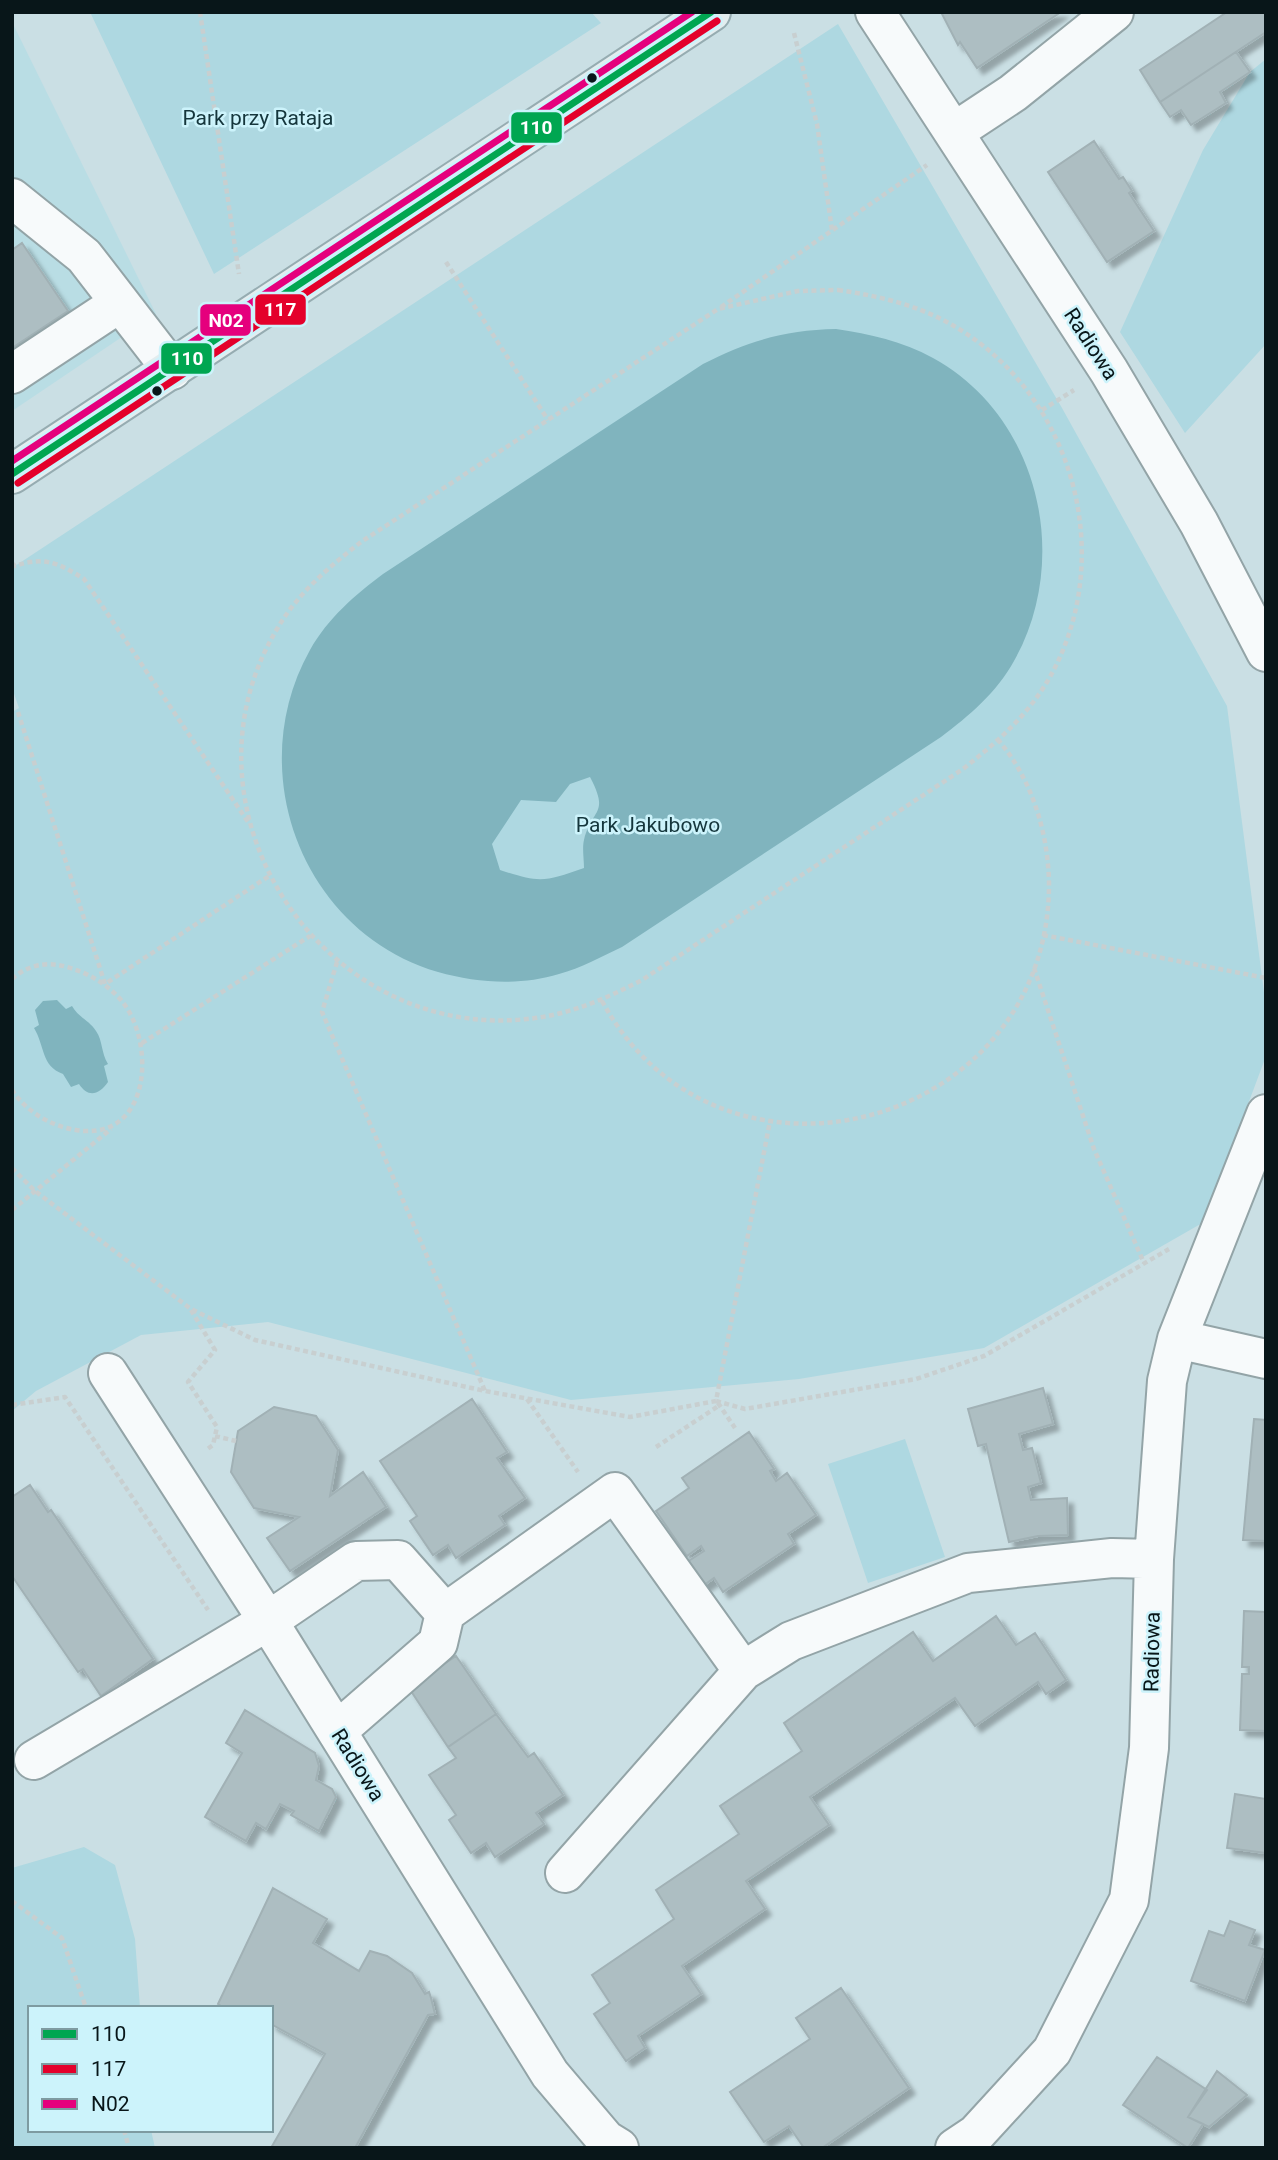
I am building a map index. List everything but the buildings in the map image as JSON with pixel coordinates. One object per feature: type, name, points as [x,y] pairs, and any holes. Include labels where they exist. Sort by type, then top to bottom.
[{"type":"main road","points":[[12,474],[711,12]]},
{"type":"street","name":"Radiowa","points":[[875,12],[1109,371],[1199,523],[1266,652]]},
{"type":"street","points":[[954,132],[1013,93],[1114,12]]},
{"type":"street","points":[[12,198],[84,256],[172,370]]},
{"type":"street","points":[[12,374],[118,303]]},
{"type":"street","name":"Radiowa","points":[[955,2148],[976,2134],[1052,2051],[1129,1900],[1149,1748],[1154,1559],[1167,1381],[1177,1339],[1266,1114]]},
{"type":"street","points":[[1177,1339],[1266,1359]]},
{"type":"street","name":"Radiowa","points":[[108,1373],[268,1621],[550,2074],[606,2140],[619,2148]]},
{"type":"street","points":[[337,1731],[438,1643],[445,1613],[615,1492],[743,1671]]},
{"type":"street","points":[[565,1873],[743,1671],[791,1641],[968,1573],[1112,1558],[1154,1559]]},
{"type":"street","points":[[34,1760],[231,1644],[356,1562],[398,1560],[445,1613]]},
{"type":"path","points":[[200,12],[239,274]]},
{"type":"path","points":[[794,33],[817,124],[832,230]]},
{"type":"path","points":[[250,826],[242,773],[242,745],[248,705],[259,666],[277,629],[300,596],[329,566],[361,542],[718,309],[929,164]]},
{"type":"path","points":[[446,261],[548,419]]},
{"type":"path","points":[[12,563],[15,566],[33,560],[57,562],[84,579],[250,826],[270,876],[310,936],[337,962],[370,985],[407,1003],[446,1015],[486,1020],[527,1020],[567,1013],[602,1000],[653,972],[963,769],[999,741],[1024,715],[1047,681],[1065,645],[1077,606],[1082,565],[1082,524],[1075,484],[1061,446],[1042,410],[1017,377],[988,349],[954,326],[879,296],[838,290],[798,291],[718,309]]},
{"type":"path","points":[[1042,410],[1066,395]]},
{"type":"path","points":[[18,712],[105,984]]},
{"type":"path","points":[[602,1000],[634,1046],[663,1074],[696,1095],[732,1111],[770,1121],[810,1124],[849,1121],[887,1112],[924,1096],[957,1074],[986,1048],[1010,1017],[1034,967],[1043,935],[1049,879],[1042,827],[1030,789],[999,741]]},
{"type":"path","points":[[105,984],[270,876]]},
{"type":"path","points":[[1043,935],[1266,978]]},
{"type":"path","points":[[142,1043],[310,936]]},
{"type":"path","points":[[337,962],[322,1013],[485,1391]]},
{"type":"path","points":[[12,979],[20,971],[38,964],[85,972],[105,984],[122,1001],[134,1021],[142,1043],[143,1067],[139,1090],[130,1112],[12,1210]]},
{"type":"path","points":[[1034,967],[1094,1149],[1144,1263]]},
{"type":"path","points":[[12,1090],[32,1112],[52,1124],[99,1132],[115,1126]]},
{"type":"path","points":[[656,1447],[718,1403],[770,1121]]},
{"type":"path","points":[[12,1168],[35,1191],[191,1309],[254,1340],[485,1391],[630,1417],[718,1403],[745,1409],[916,1379],[984,1356],[1176,1245]]},
{"type":"path","points":[[191,1309],[215,1350],[188,1382],[217,1427],[213,1445],[204,1451]]},
{"type":"path","points":[[12,1405],[65,1397],[231,1644]]},
{"type":"path","points":[[526,1399],[582,1478]]},
{"type":"path","points":[[718,1403],[735,1428]]},
{"type":"path","points":[[215,1436],[236,1441]]},
{"type":"path","points":[[12,1901],[62,1938],[85,2006]]},
{"type":"shaded area","points":[[12,22],[156,314],[12,411]]},
{"type":"shaded area","points":[[836,329],[898,343],[933,358],[969,383],[999,415],[1021,452],[1035,493],[1042,535],[1041,578],[1032,621],[1014,661],[999,683],[982,703],[941,737],[622,947],[567,972],[514,982],[468,979],[438,972],[391,952],[351,922],[320,884],[298,841],[285,795],[282,746],[290,697],[310,650],[325,628],[362,590],[383,574],[703,364],[767,338]],"holes":[[[590,777],[599,805],[584,840],[584,868],[542,879],[500,870],[492,844],[521,800],[556,802],[570,784]]]},
{"type":"shaded area","points":[[57,1000],[66,1009],[72,1006],[98,1035],[108,1064],[104,1066],[108,1082],[97,1092],[90,1093],[79,1084],[71,1087],[63,1074],[51,1066],[44,1055],[34,1028],[39,1025],[35,1010],[43,1001]]},
{"type":"green space","name":"Park przy Rataja","points":[[90,12],[591,12],[601,23],[214,274]]},
{"type":"green space","name":"Park Jakubowo","points":[[838,24],[1062,408],[1227,706],[1266,1008],[1266,1056],[1204,1222],[984,1348],[799,1379],[571,1400],[268,1322],[141,1335],[36,1391],[12,1411],[12,712],[19,708],[12,688],[12,568]]},
{"type":"green space","points":[[1266,59],[1266,344],[1185,433],[1120,332],[1203,150],[1250,72]]},
{"type":"green space","points":[[905,1439],[945,1557],[868,1583],[828,1464]]},
{"type":"green space","points":[[84,1847],[115,1865],[135,1939],[140,2006],[28,2006],[28,2132],[151,2132],[155,2148],[12,2148],[12,1868]]},
{"type":"transit line","name":"N02","points":[[12,461],[692,12]]},
{"type":"transit line","name":"110","points":[[12,474],[711,12]]},
{"type":"transit line","name":"117","points":[[18,483],[717,21]]}]
